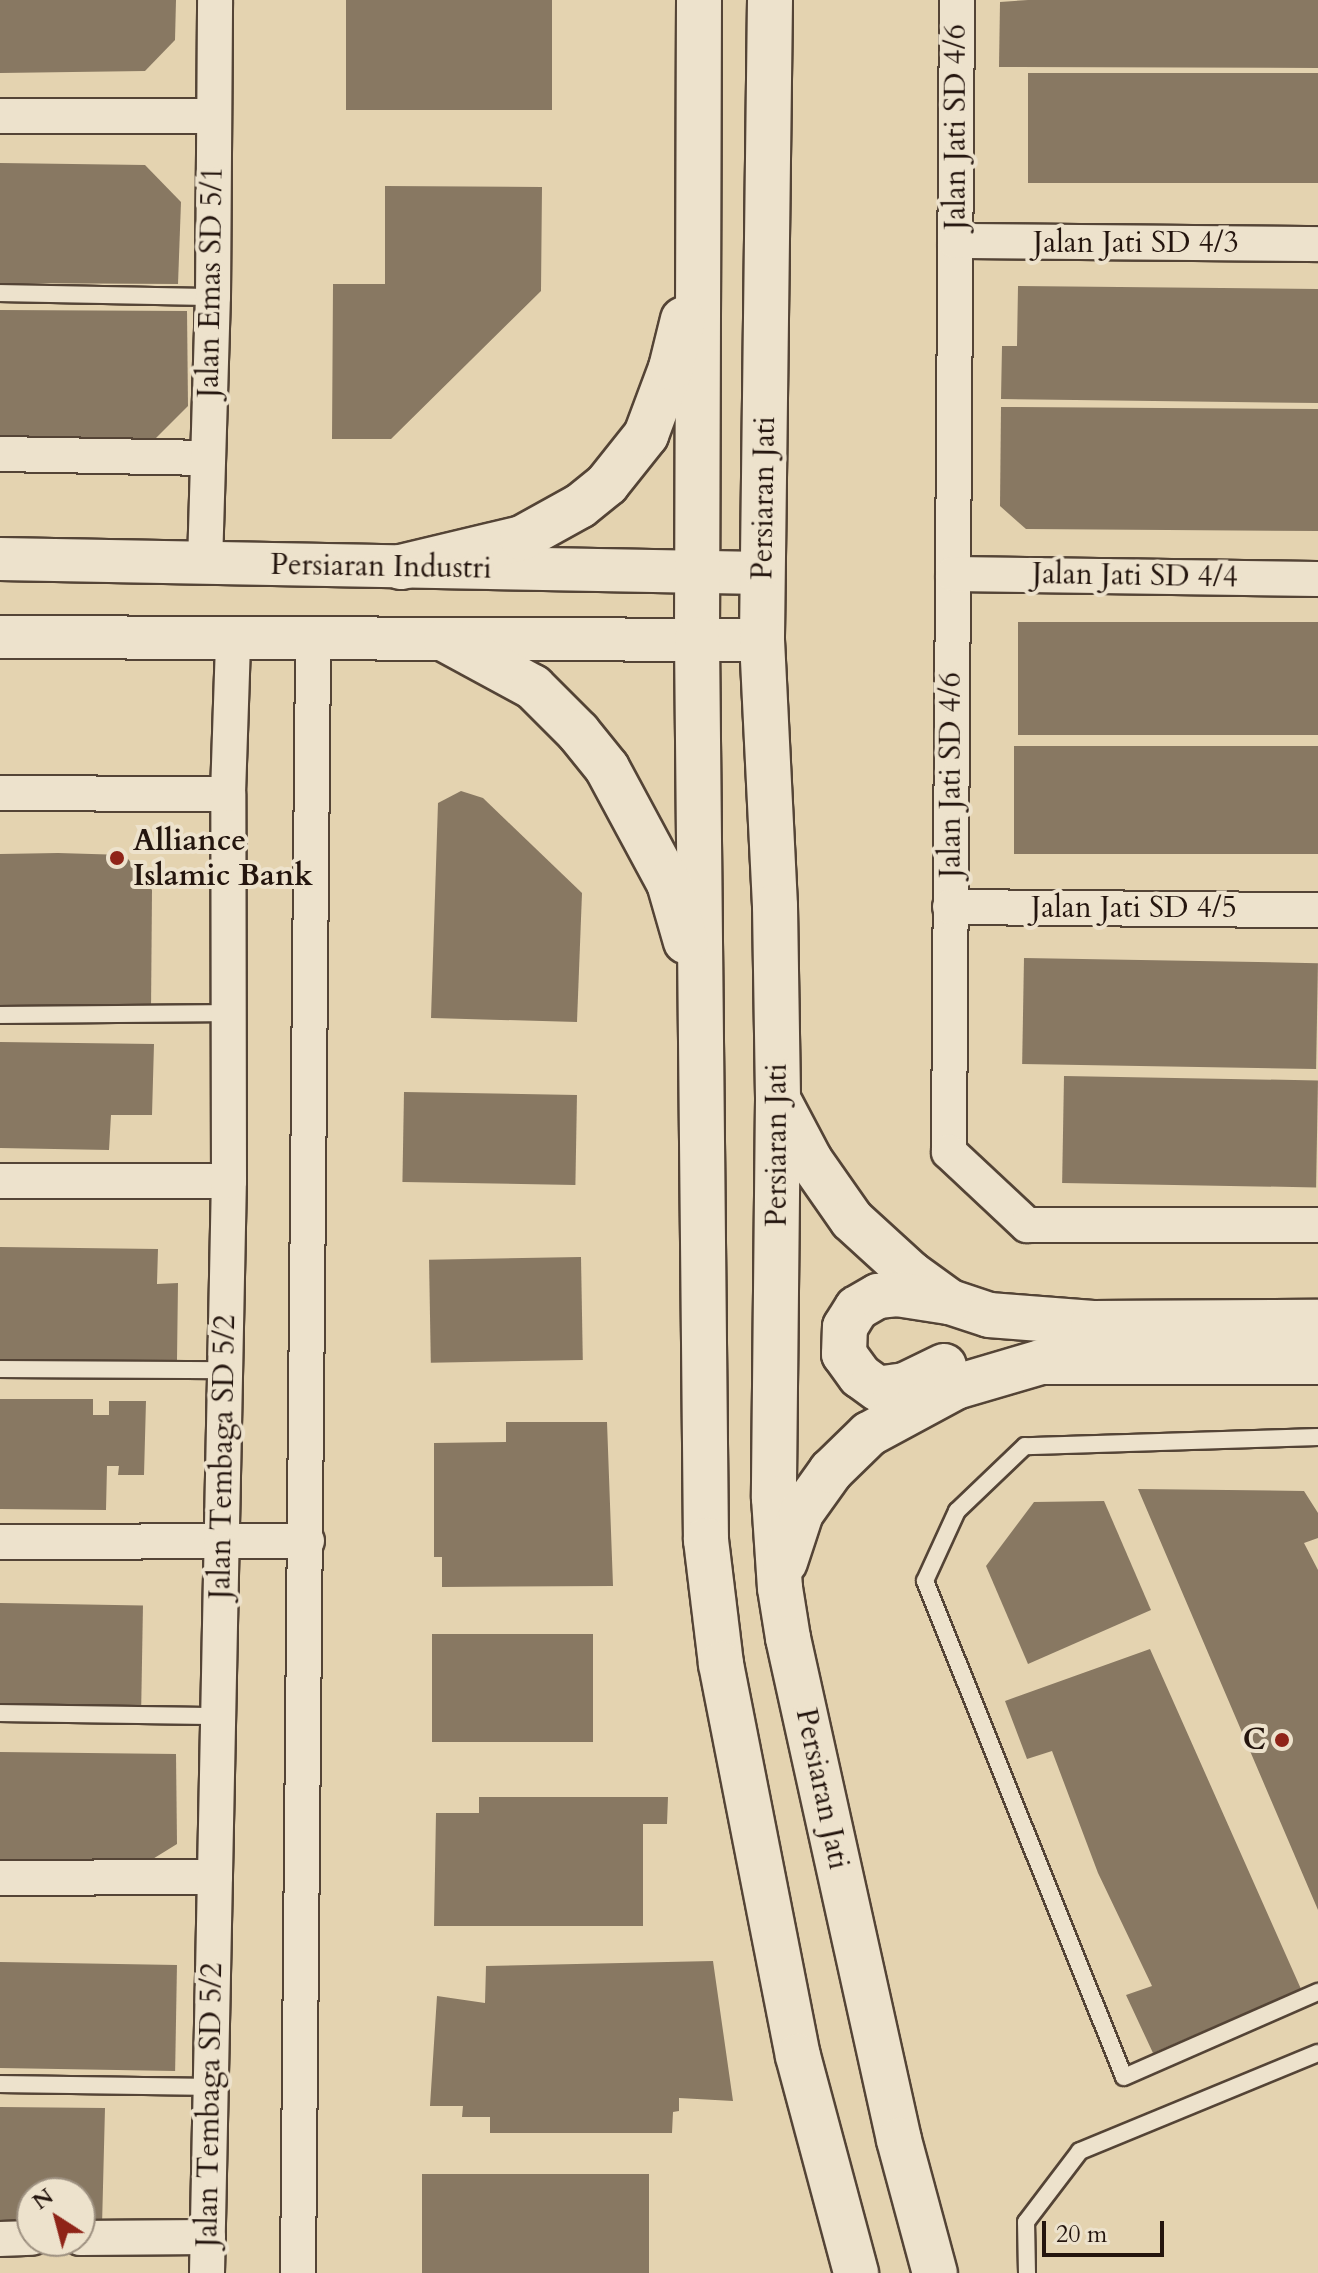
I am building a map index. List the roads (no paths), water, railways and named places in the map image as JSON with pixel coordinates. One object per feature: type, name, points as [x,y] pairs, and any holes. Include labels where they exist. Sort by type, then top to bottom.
[{"type":"main road","points":[[699,0],[697,639],[706,1540],[713,1604],[745,1793],[798,2056],[856,2273]]},
{"type":"main road","name":"Persiaran Jati","points":[[770,0],[762,640],[775,906],[778,1100],[774,1498],[780,1588],[788,1638],[899,2140],[935,2273]]},
{"type":"main road","points":[[401,567],[522,538],[580,506],[607,484],[646,435],[671,368],[697,260]]},
{"type":"main road","points":[[446,640],[533,687],[578,732],[607,768],[669,883],[703,1002]]},
{"type":"main road","points":[[778,1100],[810,1160],[852,1220],[910,1273],[950,1302]]},
{"type":"main road","points":[[1318,1322],[1093,1323],[989,1315],[950,1302],[897,1294],[878,1296],[857,1308],[845,1327],[844,1354],[860,1376],[878,1389],[905,1385],[941,1367],[978,1358],[1041,1362],[1318,1362]]},
{"type":"main road","points":[[780,1588],[787,1546],[801,1513],[831,1471],[869,1434],[956,1387],[1041,1362]]},
{"type":"street","name":"Jalan Emas SD 5/1","points":[[205,564],[213,297],[215,0]]},
{"type":"street","name":"Jalan Jati SD 4/6","points":[[957,0],[949,1152],[1027,1225],[1318,1225]]},
{"type":"street","points":[[0,116],[214,116]]},
{"type":"street","name":"Jalan Jati SD 4/3","points":[[955,241],[1318,244]]},
{"type":"street","points":[[0,454],[208,458]]},
{"type":"street","name":"Persiaran Industri","points":[[0,559],[763,573]]},
{"type":"street","name":"Jalan Jati SD 4/4","points":[[953,574],[1318,579]]},
{"type":"street","points":[[0,637],[233,641],[762,640]]},
{"type":"street","name":"Jalan Tembaga SD 5/2","points":[[207,2273],[208,2087],[229,1181],[228,794],[233,641]]},
{"type":"street","points":[[298,2273],[313,641]]},
{"type":"street","points":[[0,793],[228,794]]},
{"type":"street","name":"Jalan Jati SD 4/5","points":[[950,907],[1318,910]]},
{"type":"street","points":[[0,1181],[229,1181]]},
{"type":"street","points":[[0,1542],[307,1541]]},
{"type":"street","points":[[0,1878],[215,1877]]},
{"type":"street","points":[[96,2238],[208,2237]]},
{"type":"lane","points":[[0,293],[213,297]]},
{"type":"lane","points":[[0,1015],[229,1013]]},
{"type":"lane","points":[[0,1369],[225,1370]]},
{"type":"lane","points":[[1318,1437],[1025,1446],[957,1511],[925,1581],[1124,2077],[1318,1992]]},
{"type":"lane","points":[[0,1713],[218,1716]]},
{"type":"lane","points":[[1027,2273],[1026,2222],[1080,2151],[1318,2053]]},
{"type":"lane","points":[[0,2084],[208,2087]]},
{"type":"place","name":"Alliance Islamic Bank","points":[[117,858]]},
{"type":"place","name":"C","points":[[1282,1740]]}]
